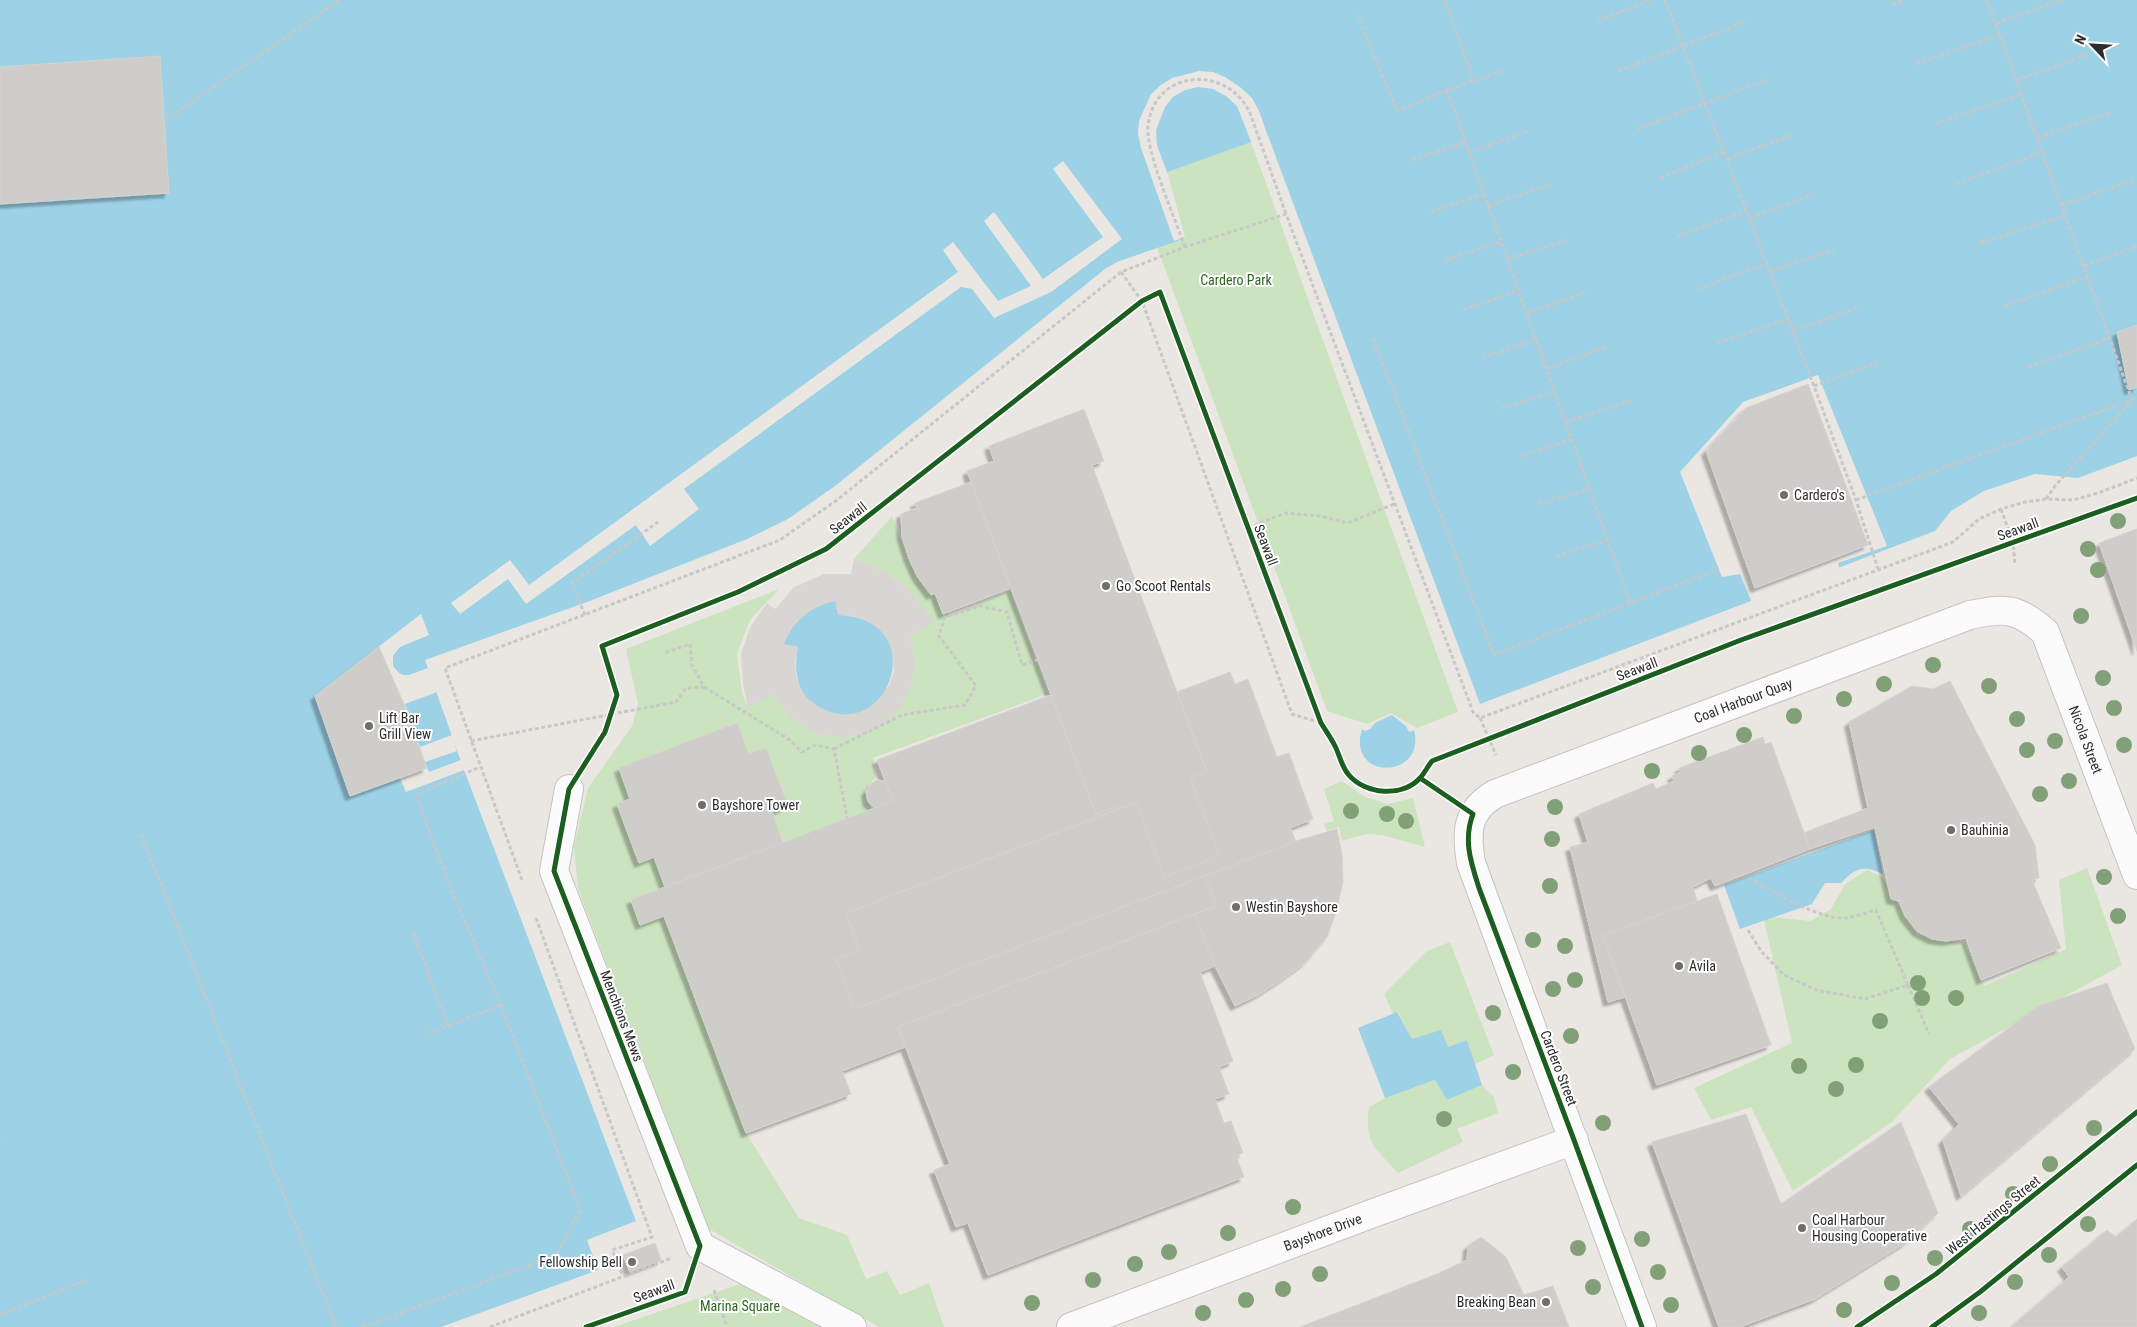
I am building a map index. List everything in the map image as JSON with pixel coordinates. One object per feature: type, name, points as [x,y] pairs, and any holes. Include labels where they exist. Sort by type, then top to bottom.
[{"type":"street","name":"Coal Harbour Quay","points":[[1473,814],[1479,805],[1495,794],[1970,615],[1990,610],[2007,609],[2021,614]]},
{"type":"street","name":"Nicola Street","points":[[2021,614],[2045,632],[2137,875]]},
{"type":"street","name":"Menchions Mews","points":[[569,789],[554,871],[700,1246]]},
{"type":"street","name":"Cardero Street","points":[[1473,814],[1467,835],[1473,871],[1642,1327]]},
{"type":"street","name":"Bayshore Drive","points":[[1071,1327],[1574,1140]]},
{"type":"street","points":[[700,1246],[852,1327]]},
{"type":"path","points":[[164,121],[339,0]]},
{"type":"path","points":[[1445,0],[1474,81]]},
{"type":"path","points":[[1598,21],[1651,0]]},
{"type":"path","points":[[1666,0],[1814,386],[1856,500],[1878,569]]},
{"type":"path","points":[[1892,4],[1904,0]]},
{"type":"path","points":[[1987,0],[2132,400]]},
{"type":"path","points":[[1996,23],[2061,0]]},
{"type":"path","points":[[1357,14],[1397,112],[1447,90],[1506,70]]},
{"type":"path","points":[[1618,71],[1748,21]]},
{"type":"path","points":[[1916,64],[2000,35]]},
{"type":"path","points":[[2016,80],[2090,54]]},
{"type":"path","points":[[1185,247],[1150,145],[1148,127],[1152,110],[1161,96],[1184,81],[1200,79],[1216,82],[1230,88],[1242,98],[1250,113],[1286,214],[1473,712],[1480,718],[1496,755]]},
{"type":"path","points":[[1637,129],[1769,79]]},
{"type":"path","points":[[1447,90],[1630,603]]},
{"type":"path","points":[[1936,124],[2022,94]]},
{"type":"path","points":[[2038,138],[2111,112]]},
{"type":"path","points":[[1469,152],[1529,131]]},
{"type":"path","points":[[1727,159],[1792,135]]},
{"type":"path","points":[[1412,160],[1466,142]]},
{"type":"path","points":[[1660,178],[1724,152]]},
{"type":"path","points":[[1956,184],[2043,152]]},
{"type":"path","points":[[2062,205],[2135,180]]},
{"type":"path","points":[[1488,206],[1551,184]]},
{"type":"path","points":[[1431,212],[1484,194]]},
{"type":"path","points":[[1750,218],[1813,194]]},
{"type":"path","points":[[1678,236],[1746,210]]},
{"type":"path","points":[[524,887],[444,668],[780,540],[837,500],[1121,272],[1185,247],[1286,214]]},
{"type":"path","points":[[1980,243],[2066,215]]},
{"type":"path","points":[[1507,259],[1566,240]]},
{"type":"path","points":[[1446,260],[1501,242]]},
{"type":"path","points":[[2084,266],[2137,246]]},
{"type":"path","points":[[1770,271],[1834,250]]},
{"type":"path","points":[[1698,288],[1767,262]]},
{"type":"path","points":[[1121,272],[1142,301],[1292,714],[1321,723]]},
{"type":"path","points":[[2005,306],[2088,276]]},
{"type":"path","points":[[1463,310],[1518,290]]},
{"type":"path","points":[[1527,314],[1588,292]]},
{"type":"path","points":[[1134,307],[1151,297]]},
{"type":"path","points":[[1793,331],[1858,307]]},
{"type":"path","points":[[1718,343],[1788,319]]},
{"type":"path","points":[[1373,338],[1494,655],[1719,569]]},
{"type":"path","points":[[2028,367],[2110,338]]},
{"type":"path","points":[[1482,358],[1536,340]]},
{"type":"path","points":[[1547,369],[1608,346]]},
{"type":"path","points":[[1814,386],[1878,362]]},
{"type":"path","points":[[1501,408],[1555,392]]},
{"type":"path","points":[[1856,500],[2137,398]]},
{"type":"path","points":[[1566,422],[1634,400]]},
{"type":"path","points":[[2046,499],[2055,486],[2132,400]]},
{"type":"path","points":[[1520,457],[1572,439]]},
{"type":"path","points":[[1480,718],[1953,542],[1979,519],[2001,509],[2025,502],[2046,499],[2072,500],[2137,478]]},
{"type":"path","points":[[1538,504],[1590,488]]},
{"type":"path","points":[[1248,528],[1285,513],[1320,516],[1348,523],[1394,504]]},
{"type":"path","points":[[2001,509],[2013,542],[2015,565]]},
{"type":"path","points":[[585,615],[572,584],[658,522]]},
{"type":"path","points":[[1556,556],[1608,540]]},
{"type":"path","points":[[664,653],[690,644],[692,665],[704,687],[790,740],[802,752],[815,745],[834,749],[902,715],[965,705],[976,686],[939,636],[945,617],[980,606],[1007,612],[1022,665],[1037,660]]},
{"type":"path","points":[[471,741],[611,717],[676,702],[686,688],[704,687]]},
{"type":"path","points":[[611,717],[613,708]]},
{"type":"path","points":[[1318,714],[1326,731]]},
{"type":"path","points":[[1481,742],[1498,735]]},
{"type":"path","points":[[834,749],[847,818]]},
{"type":"path","points":[[364,1327],[557,1255],[580,1210],[501,1005],[449,884],[416,795],[480,767]]},
{"type":"path","points":[[140,834],[336,1327]]},
{"type":"path","points":[[1749,878],[1785,899],[1832,917],[1845,918],[1876,910],[1929,1034]]},
{"type":"path","points":[[534,914],[652,1237],[612,1250],[623,1276]]},
{"type":"path","points":[[1748,930],[1761,951],[1784,975],[1816,990],[1865,999],[1908,985]]},
{"type":"path","points":[[413,932],[448,1026]]},
{"type":"path","points":[[430,1033],[501,1005]]},
{"type":"path","points":[[490,1327],[700,1246]]},
{"type":"path","points":[[0,1315],[87,1280]]},
{"type":"green space","name":"Cardero Park","points":[[1251,142],[1458,712],[1417,728],[1391,713],[1367,724],[1327,711],[1157,247],[1183,238],[1165,173]]},
{"type":"green space","points":[[892,516],[910,565],[950,615],[1010,591],[1048,694],[873,758],[876,777],[864,790],[871,809],[783,843],[772,812],[788,806],[765,748],[617,805],[639,863],[654,857],[665,887],[641,925],[664,916],[746,1133],[799,1218],[847,1235],[866,1279],[887,1271],[900,1295],[929,1283],[944,1327],[879,1327],[709,1229],[578,889],[574,846],[588,788],[632,726],[638,704],[626,649],[779,589],[750,620],[737,654],[742,692],[748,708],[773,695],[784,710],[913,683],[915,660],[910,637],[909,590],[887,573],[854,559]]},
{"type":"green space","points":[[1342,781],[1365,797],[1388,804],[1413,798],[1425,847],[1382,835],[1366,834],[1342,841],[1339,827],[1327,831],[1324,824],[1334,821],[1324,789]]},
{"type":"green space","points":[[2087,868],[2122,965],[1950,1059],[1893,1121],[1793,1191],[1751,1107],[1711,1120],[1694,1088],[1792,1043],[1763,916],[1810,921],[1831,909],[1845,884],[1867,870],[1882,877],[1917,935],[1963,942],[1984,986],[2066,949],[2059,880]]},
{"type":"green space","points":[[1450,942],[1494,1055],[1475,1064],[1467,1040],[1448,1048],[1412,1040],[1398,1012],[1393,1014],[1384,994],[1427,951]]},
{"type":"green space","points":[[1436,1080],[1447,1100],[1482,1085],[1494,1097],[1498,1113],[1457,1129],[1463,1142],[1398,1173],[1373,1145],[1368,1130],[1369,1107],[1385,1098]]},
{"type":"green space","name":"Marina Square","points":[[743,1283],[827,1327],[614,1327]]},
{"type":"shaded area","points":[[854,559],[887,573],[909,590],[933,622],[910,637],[915,659],[913,683],[903,704],[887,721],[868,732],[845,737],[822,735],[801,725],[784,710],[773,695],[748,708],[743,685],[741,654],[750,627],[767,603],[775,609],[794,587],[824,574],[851,574]],"holes":[[[838,615],[853,616],[893,656],[894,671],[889,686],[854,713],[839,714],[825,711],[812,702],[802,691],[796,677],[795,662],[798,647],[784,644]]]},
{"type":"water","points":[[0,0],[2137,0],[2137,456],[2078,478],[2035,474],[1984,491],[1951,511],[1935,531],[1480,704],[1268,136],[1165,173],[1183,239],[1117,262],[1105,269],[835,486],[788,519],[747,539],[587,602],[425,660],[464,770],[636,1221],[587,1240],[598,1270],[441,1327],[0,1327]]},
{"type":"water","points":[[835,601],[838,615],[868,622],[886,637],[893,657],[890,678],[880,697],[863,710],[842,714],[816,705],[809,700],[800,686],[796,671],[798,647],[784,644],[798,621],[818,607]]},
{"type":"water","points":[[1392,715],[1406,726],[1409,732],[1414,730],[1415,746],[1409,758],[1399,765],[1387,768],[1375,766],[1365,758],[1360,746],[1362,729],[1365,731],[1370,729],[1375,723]]},
{"type":"water","points":[[1874,830],[1883,874],[1871,869],[1860,869],[1841,883],[1825,883],[1812,904],[1740,929],[1724,885]]},
{"type":"water","points":[[1397,1012],[1412,1039],[1441,1030],[1448,1047],[1467,1040],[1482,1085],[1447,1100],[1435,1080],[1385,1098],[1358,1028]]},
{"type":"pier","points":[[1199,71],[1213,72],[1225,77],[1252,98],[1259,111],[1292,204],[1290,204],[1267,139],[1252,144],[1237,106],[1226,96],[1213,89],[1198,87],[1185,90],[1173,97],[1165,107],[1156,130],[1157,145],[1168,175],[1185,237],[1174,241],[1141,148],[1138,134],[1139,121],[1151,94],[1161,85],[1172,78]]},
{"type":"pier","points":[[1063,161],[1122,239],[1051,292],[994,318],[972,289],[961,287],[684,489],[699,509],[650,546],[636,525],[526,604],[508,579],[460,614],[451,603],[510,560],[529,585],[958,272],[943,250],[953,242],[998,301],[1031,286],[984,221],[994,212],[1043,279],[1103,237],[1053,169]]},
{"type":"pier","points":[[1818,375],[1887,546],[1838,563],[1840,570],[1752,603],[1740,574],[1722,577],[1680,472],[1743,402]]},
{"type":"pier","name":"Lift Bar Grill View","points":[[421,614],[429,635],[400,647],[393,656],[393,666],[403,675],[409,675],[428,668],[437,692],[405,704],[420,747],[452,735],[457,751],[425,762],[429,772],[461,760],[464,770],[406,792],[400,778],[350,796],[315,696]]},
{"type":"building","points":[[160,56],[169,193],[0,204],[0,67]]},
{"type":"building","points":[[2137,325],[2137,387],[2129,390],[2117,332]]},
{"type":"building","points":[[1808,384],[1868,545],[1755,588],[1706,451],[1746,408]]},
{"type":"building","points":[[1084,409],[1104,461],[1092,465],[1207,772],[1190,778],[1220,856],[1164,877],[1137,803],[1118,809],[1116,806],[1096,814],[967,471],[994,461],[989,446]]},
{"type":"building","points":[[971,482],[1011,588],[943,614],[935,593],[931,595],[917,576],[909,558],[902,536],[901,514],[917,508],[915,503]]},
{"type":"building","points":[[2137,529],[2137,651],[2099,543]]},
{"type":"building","name":"Lift Bar Grill View","points":[[379,647],[404,704],[427,768],[350,796],[315,696]]},
{"type":"building","points":[[1230,672],[1235,684],[1248,679],[1277,757],[1289,753],[1313,819],[1290,828],[1296,841],[855,1009],[836,959],[860,950],[846,913],[1137,803],[1164,877],[1220,856],[1190,778],[1207,772],[1177,692]]},
{"type":"building","name":"Bauhinia","points":[[1950,681],[2035,845],[2039,878],[2032,880],[2061,948],[1981,980],[1966,938],[1946,941],[1932,939],[1917,931],[1905,916],[1899,901],[1891,899],[1875,827],[1810,849],[1803,833],[1868,808],[1849,722],[1912,686],[1933,689]]},
{"type":"building","points":[[1051,695],[1096,814],[1116,806],[1118,809],[846,913],[860,950],[836,959],[855,1009],[1205,876],[1216,906],[898,1027],[905,1047],[842,1071],[851,1094],[746,1133],[664,916],[640,925],[631,900],[893,801],[877,760]]},
{"type":"building","name":"Bayshore Tower","points":[[737,723],[749,754],[766,748],[788,806],[772,812],[783,843],[665,887],[654,857],[639,863],[617,804],[630,799],[619,768]]},
{"type":"building","points":[[1763,737],[1765,744],[1771,742],[1810,849],[1715,886],[1711,878],[1693,887],[1697,901],[1603,935],[1625,997],[1608,1002],[1570,847],[1588,842],[1579,814],[1653,783],[1656,789],[1674,781],[1672,776],[1681,772],[1679,768]]},
{"type":"building","points":[[877,780],[885,781],[893,801],[875,808],[868,802],[866,792],[872,783]]},
{"type":"building","points":[[1337,829],[1342,854],[1343,881],[1337,910],[1327,937],[1306,962],[1258,995],[1235,1006],[1215,966],[1195,914],[1216,906],[1205,876],[1296,841]]},
{"type":"building","name":"Avila","points":[[1717,894],[1771,1045],[1657,1085],[1603,935]]},
{"type":"building","points":[[1195,914],[1215,966],[1200,972],[1233,1061],[1219,1067],[1229,1094],[1215,1099],[1224,1123],[1231,1121],[1243,1153],[1236,1156],[1244,1177],[988,1275],[968,1223],[956,1227],[934,1170],[950,1164],[898,1027]]},
{"type":"building","points":[[2107,983],[2135,1049],[1961,1196],[1943,1140],[1959,1124],[1929,1087],[2039,1006]]},
{"type":"building","name":"Coal Harbour Housing Cooperative","points":[[1746,1114],[1781,1204],[1901,1122],[1938,1213],[1905,1243],[1815,1299],[1740,1327],[1719,1327],[1652,1142]]},
{"type":"building","points":[[2137,1219],[2137,1327],[2011,1327],[2069,1277],[2062,1267],[2107,1230],[2116,1237]]},
{"type":"building","points":[[1481,1237],[1506,1257],[1524,1295],[1553,1286],[1569,1327],[1300,1327],[1437,1274],[1467,1260],[1468,1246]]},
{"type":"building","points":[[655,1243],[661,1260],[630,1272],[623,1255]]},
{"type":"cycle path","name":"Seawall","points":[[586,1327],[685,1292],[700,1246],[554,871],[569,789],[605,732],[617,695],[602,646],[738,592],[826,549],[1142,301],[1160,292],[1321,723],[1337,750],[1348,774],[1355,781],[1374,790],[1394,791],[1404,788],[1413,784],[1421,777],[1432,761],[1741,640],[2137,498]]},
{"type":"cycle path","points":[[1420,778],[1473,814],[1468,842],[1479,888],[1642,1327]]},
{"type":"cycle path","name":"West Hastings Street","points":[[1857,1327],[1936,1274],[2137,1112]]},
{"type":"cycle path","points":[[1932,1327],[1980,1292],[2137,1165]]},
{"type":"place","name":"Cardero's","points":[[1784,495]]},
{"type":"place","name":"Go Scoot Rentals","points":[[1106,586]]},
{"type":"place","name":"Lift Bar Grill View","points":[[369,726]]},
{"type":"place","name":"Bayshore Tower","points":[[702,805]]},
{"type":"place","name":"Bauhinia","points":[[1951,830]]},
{"type":"place","name":"Westin Bayshore","points":[[1236,907]]},
{"type":"place","name":"Avila","points":[[1679,966]]},
{"type":"place","name":"Coal Harbour Housing Cooperative","points":[[1802,1228]]},
{"type":"place","name":"Fellowship Bell","points":[[632,1262]]},
{"type":"place","name":"Breaking Bean","points":[[1546,1302]]}]
